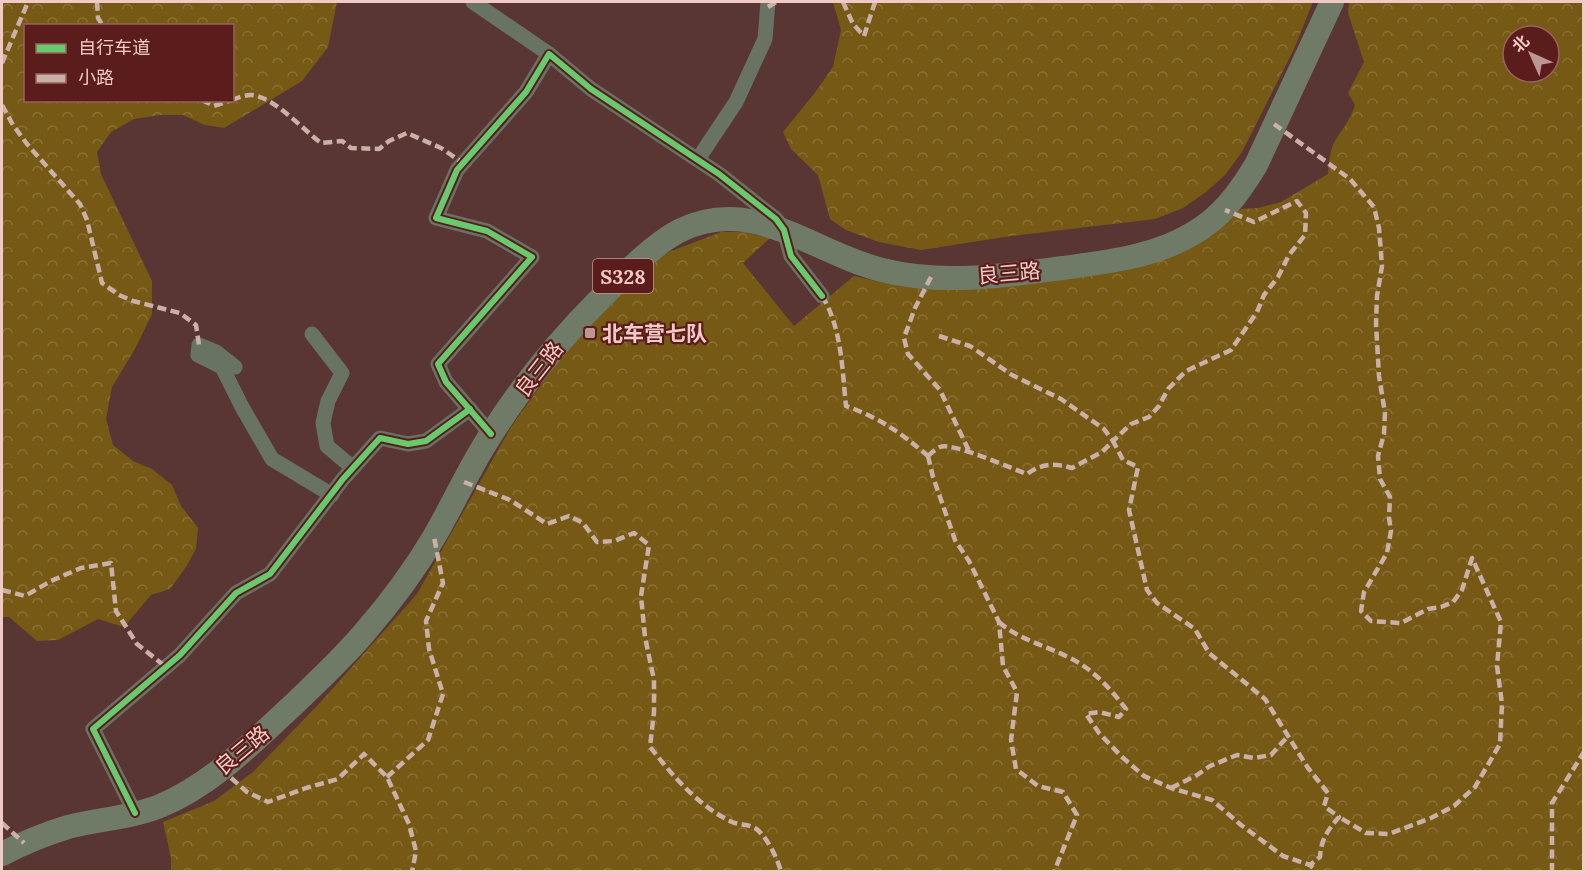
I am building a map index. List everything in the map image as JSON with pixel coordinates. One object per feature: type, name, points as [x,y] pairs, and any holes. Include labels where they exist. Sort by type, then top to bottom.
[{"type":"main road","name":"良三路","points":[[2,854],[24,843],[69,827],[159,806],[193,789],[247,748],[336,663],[381,613],[434,537],[491,434],[529,380],[578,321],[628,271],[676,233],[701,222],[721,219],[759,222],[784,230],[856,262],[879,269],[931,278],[1004,276],[1117,260],[1156,249],[1191,236],[1225,210],[1240,190],[1256,165],[1332,2]]},
{"type":"street","points":[[472,2],[549,54],[591,89],[698,159],[776,219],[784,230],[791,256],[822,296]]},
{"type":"street","points":[[698,159],[736,102],[765,39],[766,3]]},
{"type":"street","points":[[491,434],[446,382],[438,364],[532,257],[487,231],[436,218],[457,170],[526,92],[549,54]]},
{"type":"street","points":[[312,334],[342,373],[328,401],[323,423],[327,446],[353,468]]},
{"type":"street","points":[[235,367],[216,352],[199,345],[198,355],[222,367],[272,459],[332,495]]},
{"type":"street","points":[[135,813],[93,729],[180,655],[236,593],[270,574],[353,468],[380,438],[408,444],[426,441],[470,409]]},
{"type":"green space","points":[[2,2],[337,2],[328,47],[302,81],[224,128],[205,125],[183,115],[134,119],[111,132],[97,152],[101,174],[152,281],[152,314],[135,349],[112,387],[106,419],[113,445],[133,461],[152,469],[172,485],[181,506],[198,528],[196,549],[170,589],[151,595],[124,627],[98,619],[58,640],[37,641],[9,617],[2,617]]},
{"type":"green space","points":[[833,2],[1313,2],[1294,49],[1242,152],[1225,175],[1183,208],[1155,219],[1011,236],[921,250],[879,242],[846,230],[830,219],[818,175],[791,149],[783,132],[833,67],[841,30]]},
{"type":"green space","points":[[1349,2],[1583,2],[1583,871],[171,872],[171,858],[163,822],[214,801],[253,772],[317,706],[417,594],[511,427],[563,354],[646,268],[669,252],[721,232],[744,232],[770,238],[743,263],[794,326],[854,276],[905,285],[962,284],[1222,224],[1241,209],[1258,208],[1281,202],[1328,174],[1333,145],[1355,105],[1348,93],[1364,62],[1348,13]]},
{"type":"marked path","points":[[2,63],[28,2]]},
{"type":"marked path","points":[[97,2],[98,18],[102,24]]},
{"type":"marked path","points":[[768,7],[776,2]]},
{"type":"marked path","points":[[843,2],[853,24],[864,36],[875,2]]},
{"type":"marked path","points":[[234,99],[250,95],[268,100],[321,143],[342,141],[351,148],[379,149],[389,141],[407,133],[441,148],[463,163]]},
{"type":"marked path","points":[[206,102],[214,106],[226,102]]},
{"type":"marked path","points":[[2,105],[27,144],[80,204],[87,220],[102,283],[119,295],[133,301],[180,313],[196,325],[199,345]]},
{"type":"marked path","points":[[1274,124],[1350,179],[1374,207],[1379,228],[1382,266],[1377,296],[1376,324],[1379,376],[1385,413],[1384,434],[1378,456],[1380,479],[1390,497],[1391,531],[1387,553],[1364,592],[1361,611],[1371,621],[1401,623],[1428,609],[1453,602],[1462,590],[1472,558],[1501,622],[1497,666],[1502,704],[1500,744],[1475,787],[1454,806],[1431,818],[1389,834],[1366,833],[1339,817]]},
{"type":"marked path","points":[[939,336],[970,346],[1012,375],[1061,399],[1104,429],[1113,441],[1131,424],[1149,417],[1159,406],[1168,389],[1186,371],[1231,350],[1257,312],[1264,295],[1278,277],[1289,255],[1305,235],[1306,213],[1297,201],[1254,222],[1225,210]]},
{"type":"marked path","points":[[931,277],[915,308],[904,338],[908,354],[940,390],[969,451]]},
{"type":"marked path","points":[[822,296],[834,321],[842,363],[846,406],[890,427],[928,456]]},
{"type":"marked path","points":[[928,456],[940,447],[947,446],[982,456],[1027,474],[1049,465],[1072,468],[1102,452],[1113,441],[1123,460],[1138,467],[1129,510],[1147,590],[1157,603],[1195,629],[1209,653],[1265,699],[1308,768],[1328,793],[1324,806],[1339,817],[1326,835],[1320,857],[1310,865],[1317,872]]},
{"type":"marked path","points":[[928,456],[955,540],[969,561],[999,622],[1003,666],[1017,692],[1011,740],[1016,769],[1038,786],[1063,792],[1077,815],[1054,872]]},
{"type":"marked path","points":[[464,482],[510,500],[547,524],[569,516],[583,523],[597,542],[614,541],[634,533],[649,545],[641,596],[645,637],[654,680],[654,712],[650,747],[677,779],[708,808],[732,822],[759,831],[771,848],[781,872]]},
{"type":"marked path","points":[[387,777],[428,740],[443,694],[429,649],[426,621],[443,583],[434,537]]},
{"type":"marked path","points":[[2,590],[25,596],[81,568],[111,563],[116,611],[137,644],[166,667]]},
{"type":"marked path","points":[[999,622],[1023,637],[1075,661],[1107,686],[1126,709],[1119,717],[1099,712],[1086,714],[1099,733],[1144,776],[1171,788],[1212,800],[1283,856],[1310,865]]},
{"type":"marked path","points":[[1171,788],[1210,766],[1237,755],[1254,758],[1271,755],[1288,736]]},
{"type":"marked path","points":[[1552,872],[1552,803],[1584,752]]},
{"type":"marked path","points":[[221,769],[247,792],[268,802],[338,779],[364,754],[387,777],[409,824],[416,851],[412,872]]},
{"type":"marked path","points":[[2,823],[24,843]]},
{"type":"cycle path","points":[[491,434],[446,382],[438,364],[532,257],[487,231],[436,218],[457,170],[526,92],[549,54],[591,89],[719,174],[776,219],[784,230],[791,256],[822,296]]},
{"type":"cycle path","points":[[135,813],[93,729],[180,655],[236,593],[270,574],[343,479],[380,438],[408,444],[426,441],[470,409]]},
{"type":"place","name":"北车营七队","points":[[590,333]]}]
